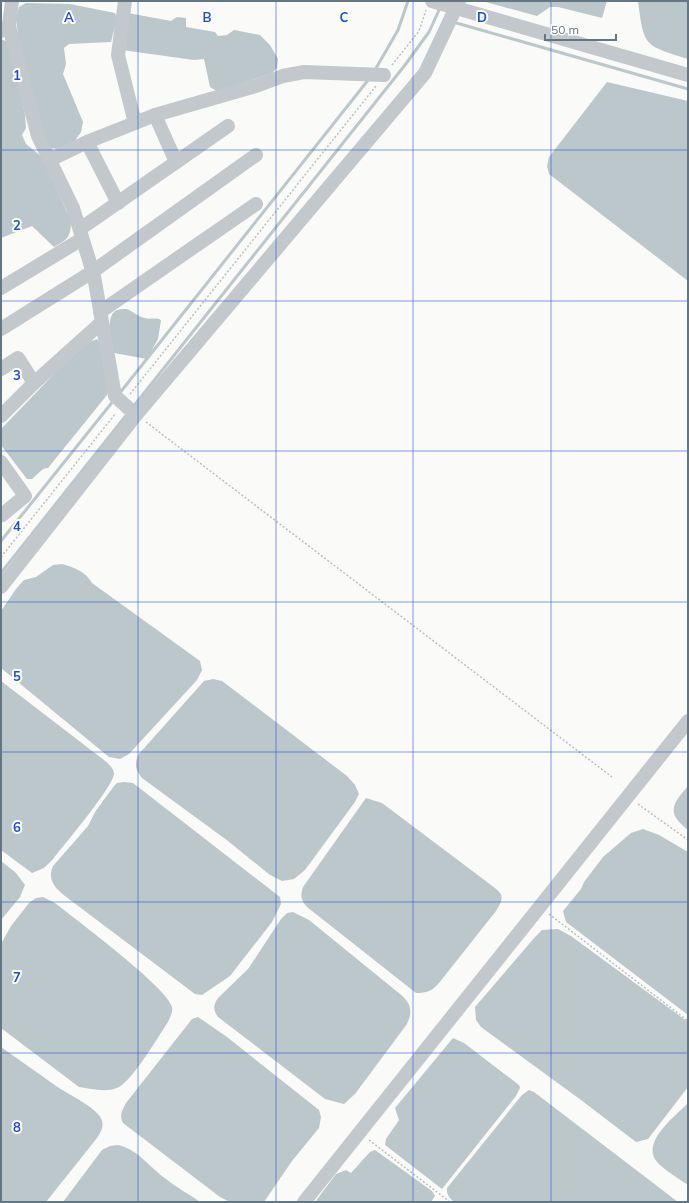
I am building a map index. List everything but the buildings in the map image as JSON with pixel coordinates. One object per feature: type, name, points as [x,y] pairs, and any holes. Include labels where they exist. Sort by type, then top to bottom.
[{"type":"street","points":[[12,1],[5,28],[38,136],[73,208],[92,272],[101,317],[126,406]]},
{"type":"street","points":[[125,1],[118,55],[135,123]]},
{"type":"street","points":[[1,587],[126,406],[425,73],[443,4],[688,76]]},
{"type":"street","points":[[50,160],[87,142],[155,115],[256,86],[283,76],[304,72],[376,74]]},
{"type":"street","points":[[155,115],[176,162]]},
{"type":"street","points":[[1,288],[81,234],[118,203],[228,126]]},
{"type":"street","points":[[87,142],[118,203]]},
{"type":"street","points":[[1,329],[92,272],[256,155]]},
{"type":"street","points":[[1,416],[101,317],[256,204]]},
{"type":"street","points":[[1,369],[18,358],[34,383]]},
{"type":"street","points":[[1,462],[25,496],[2,516]]},
{"type":"street","points":[[304,1202],[688,721]]},
{"type":"path","points":[[1,557],[126,406],[376,74],[443,4]]},
{"type":"path","points":[[126,406],[612,777]]},
{"type":"path","points":[[628,797],[688,840]]},
{"type":"path","points":[[540,907],[688,1021]]},
{"type":"path","points":[[360,1132],[450,1202]]},
{"type":"shaded area","points":[[482,1],[607,1],[602,18],[558,7],[550,7],[537,16]]},
{"type":"shaded area","points":[[638,1],[688,1],[688,59],[654,47],[649,42],[642,28]]},
{"type":"shaded area","points":[[26,3],[70,4],[115,13],[117,18],[111,42],[69,44],[64,48],[66,64],[63,74],[83,122],[81,132],[74,142],[58,149],[50,148],[43,132],[18,35],[16,18],[19,7]]},
{"type":"shaded area","points":[[128,13],[171,21],[177,17],[186,18],[186,27],[215,32],[218,36],[227,35],[234,30],[260,35],[270,45],[278,59],[277,68],[272,73],[223,90],[215,90],[210,87],[204,59],[194,60],[122,50]]},
{"type":"shaded area","points":[[1,39],[8,42],[25,114],[26,128],[22,135],[26,144],[42,157],[71,221],[69,234],[65,240],[54,247],[32,226],[1,238]]},
{"type":"shaded area","points":[[607,82],[688,101],[688,281],[549,174],[547,166],[549,157]]},
{"type":"shaded area","points":[[127,309],[147,319],[161,320],[158,339],[147,359],[114,353],[110,330],[111,318],[113,313],[117,310]]},
{"type":"shaded area","points":[[97,339],[108,390],[107,395],[48,468],[43,469],[32,479],[27,479],[1,445],[1,429],[83,344]]},
{"type":"shaded area","points":[[62,564],[75,568],[83,573],[92,583],[200,661],[202,670],[197,680],[129,754],[120,759],[109,757],[1,668],[1,611],[24,580],[36,577],[53,565]]},
{"type":"shaded area","points":[[213,679],[222,681],[347,776],[355,785],[359,794],[355,802],[305,870],[294,879],[282,881],[270,875],[228,841],[142,778],[137,770],[136,762],[138,755],[204,681]]},
{"type":"shaded area","points":[[1,681],[106,762],[112,768],[114,773],[106,790],[78,829],[44,868],[32,873],[1,850]]},
{"type":"shaded area","points":[[117,783],[133,783],[280,897],[281,904],[272,922],[230,976],[202,995],[195,994],[65,896],[55,887],[53,883],[51,871],[53,866],[88,826],[95,812],[114,786]]},
{"type":"shaded area","points":[[688,786],[688,830],[676,818],[674,808],[678,798]]},
{"type":"shaded area","points":[[366,798],[382,803],[492,886],[501,894],[502,897],[496,911],[439,983],[432,990],[423,993],[416,993],[307,907],[302,900],[301,895],[303,887]]},
{"type":"shaded area","points":[[643,829],[659,835],[688,852],[688,1015],[566,922],[563,911],[581,889],[584,882],[603,857],[631,833]]},
{"type":"shaded area","points":[[1,861],[16,873],[25,885],[20,897],[1,920]]},
{"type":"shaded area","points":[[43,897],[55,903],[138,970],[167,998],[172,1007],[172,1013],[168,1022],[145,1057],[132,1075],[115,1089],[99,1090],[79,1087],[1,1028],[1,944],[11,926],[29,903],[36,898]]},
{"type":"shaded area","points":[[293,912],[309,920],[400,994],[409,1004],[410,1015],[407,1024],[355,1094],[344,1104],[325,1099],[218,1017],[214,1010],[214,1005],[218,998],[248,969],[281,919],[287,913]]},
{"type":"shaded area","points":[[558,929],[571,936],[688,1022],[688,1087],[648,1139],[636,1142],[481,1027],[476,1020],[475,1007],[535,937],[542,930]]},
{"type":"shaded area","points":[[198,1017],[227,1037],[319,1110],[321,1117],[319,1128],[292,1161],[264,1202],[230,1202],[220,1197],[123,1123],[121,1118],[126,1103],[192,1019]]},
{"type":"shaded area","points":[[453,1038],[464,1043],[519,1085],[520,1088],[516,1096],[442,1189],[385,1145],[386,1139],[399,1120],[395,1108]]},
{"type":"shaded area","points":[[1,1047],[56,1086],[89,1106],[100,1116],[102,1121],[102,1128],[97,1138],[46,1202],[1,1202]]},
{"type":"shaded area","points":[[529,1090],[534,1092],[678,1202],[454,1202],[447,1192],[447,1188],[522,1095]]},
{"type":"shaded area","points":[[688,1103],[688,1185],[660,1165],[654,1157],[653,1148],[660,1131]]},
{"type":"shaded area","points":[[118,1145],[132,1150],[160,1175],[200,1202],[63,1202],[102,1150],[110,1146]]},
{"type":"shaded area","points":[[375,1150],[432,1191],[435,1196],[431,1202],[315,1202],[336,1174],[346,1170],[351,1173],[370,1152]]},
{"type":"waterway","points":[[375,70],[398,30],[408,1]]},
{"type":"waterway","points":[[133,407],[405,65],[429,32],[440,8]]},
{"type":"waterway","points":[[453,22],[688,89]]},
{"type":"waterway","points":[[119,394],[369,79]]},
{"type":"waterway","points":[[1,541],[114,400]]},
{"type":"waterway","points":[[1,573],[128,413]]}]
